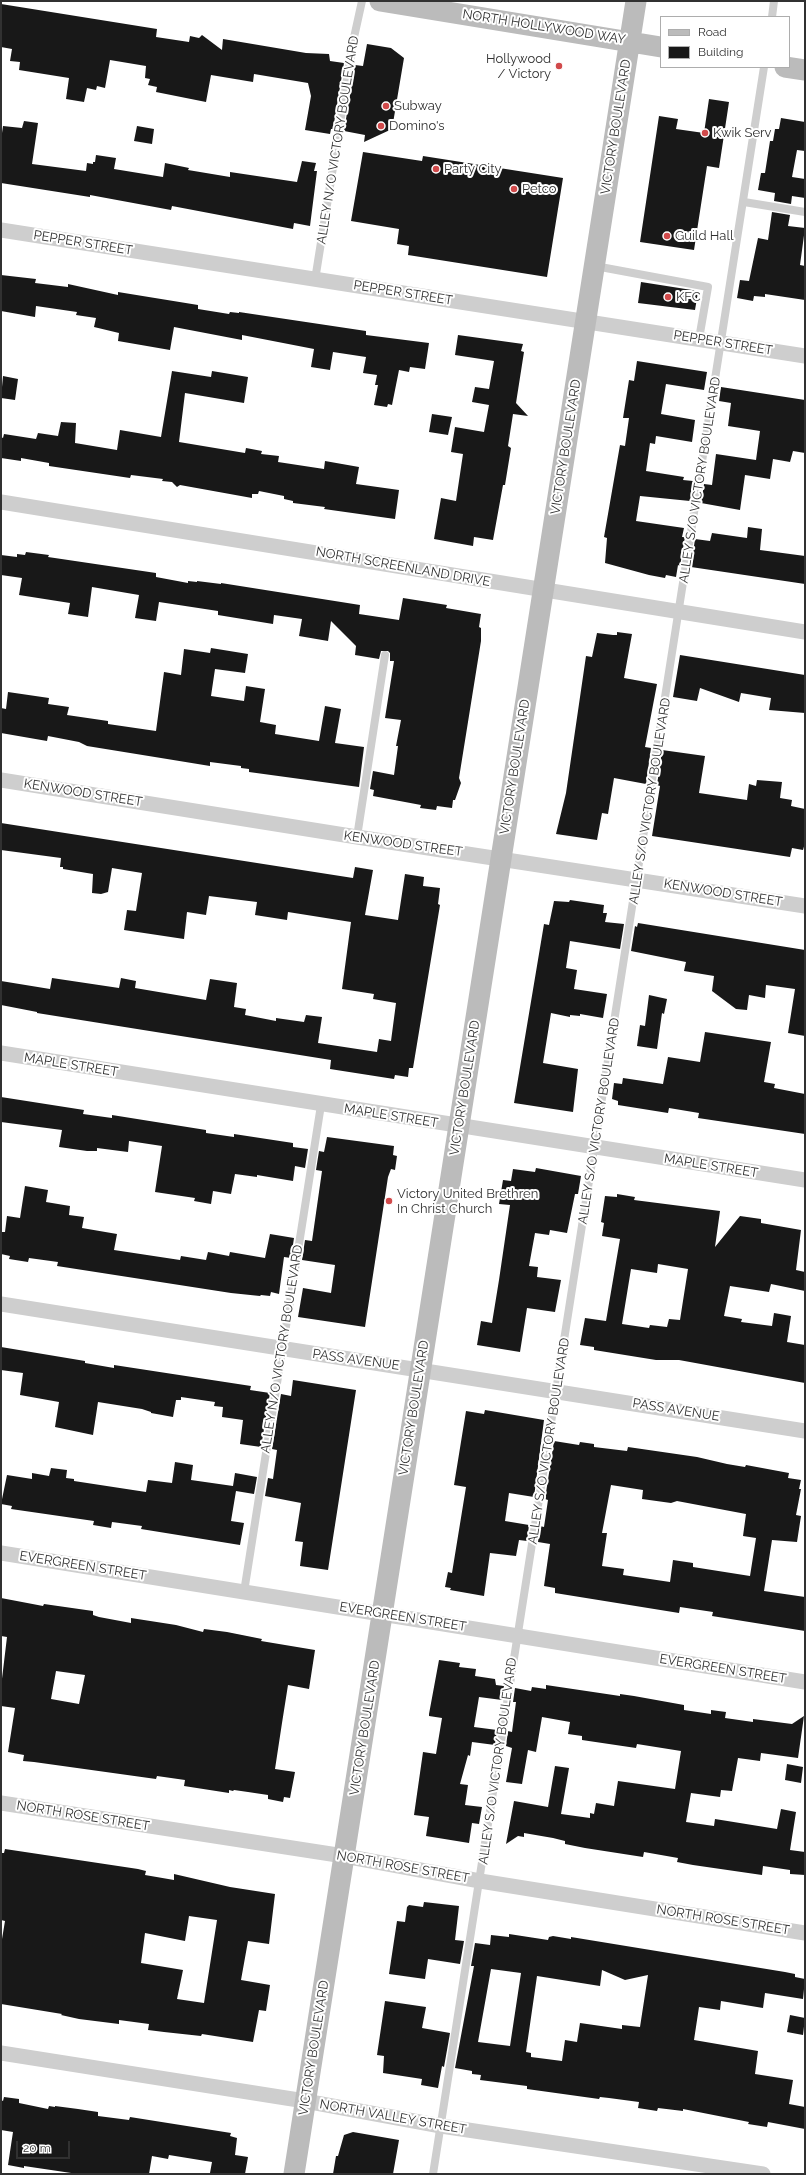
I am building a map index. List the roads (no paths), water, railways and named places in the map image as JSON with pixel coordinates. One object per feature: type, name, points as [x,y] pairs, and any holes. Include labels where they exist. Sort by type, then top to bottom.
[{"type":"main road","name":"NORTH HOLLYWOOD WAY","points":[[380,1],[660,47]]},
{"type":"main road","name":"VICTORY BOULEVARD","points":[[294,2174],[636,1]]},
{"type":"main road","points":[[790,68],[805,70]]},
{"type":"street","name":"PEPPER STREET","points":[[1,230],[805,356]]},
{"type":"street","name":"NORTH SCREENLAND DRIVE","points":[[1,502],[805,632]]},
{"type":"street","name":"KENWOOD STREET","points":[[1,780],[805,906]]},
{"type":"street","name":"MAPLE STREET","points":[[1,1053],[321,1105],[805,1180]]},
{"type":"street","name":"PASS AVENUE","points":[[1,1304],[282,1350],[558,1391],[805,1431]]},
{"type":"street","name":"EVERGREEN STREET","points":[[1,1553],[805,1682]]},
{"type":"street","name":"NORTH ROSE STREET","points":[[1,1803],[344,1856],[480,1881],[805,1933]]},
{"type":"street","name":"NORTH VALLEY STREET","points":[[1,2053],[305,2101],[441,2126],[762,2174]]},
{"type":"lane","name":"ALLEY N/O VICTORY BOULEVARD","points":[[315,280],[352,50],[362,1]]},
{"type":"lane","points":[[772,16],[774,1]]},
{"type":"lane","name":"ALLEY S/O VICTORY BOULEVARD","points":[[433,2174],[480,1881],[516,1636],[558,1391],[764,68]]},
{"type":"lane","points":[[744,202],[805,212]]},
{"type":"lane","points":[[594,266],[708,287],[699,339]]},
{"type":"lane","points":[[357,837],[385,655]]},
{"type":"lane","name":"ALLEY N/O VICTORY BOULEVARD","points":[[244,1592],[321,1105]]},
{"type":"place","name":"Hollywood / Victory","points":[[559,66]]},
{"type":"place","name":"Subway","points":[[386,106]]},
{"type":"place","name":"Domino's","points":[[381,126]]},
{"type":"place","name":"Kwik Serv","points":[[705,133]]},
{"type":"place","name":"Party City","points":[[436,169]]},
{"type":"place","name":"Petco","points":[[514,189]]},
{"type":"place","name":"Guild Hall","points":[[667,236]]},
{"type":"place","name":"KFC","points":[[668,297]]},
{"type":"place","name":"Victory United Brethren In Christ Church","points":[[389,1201]]}]
